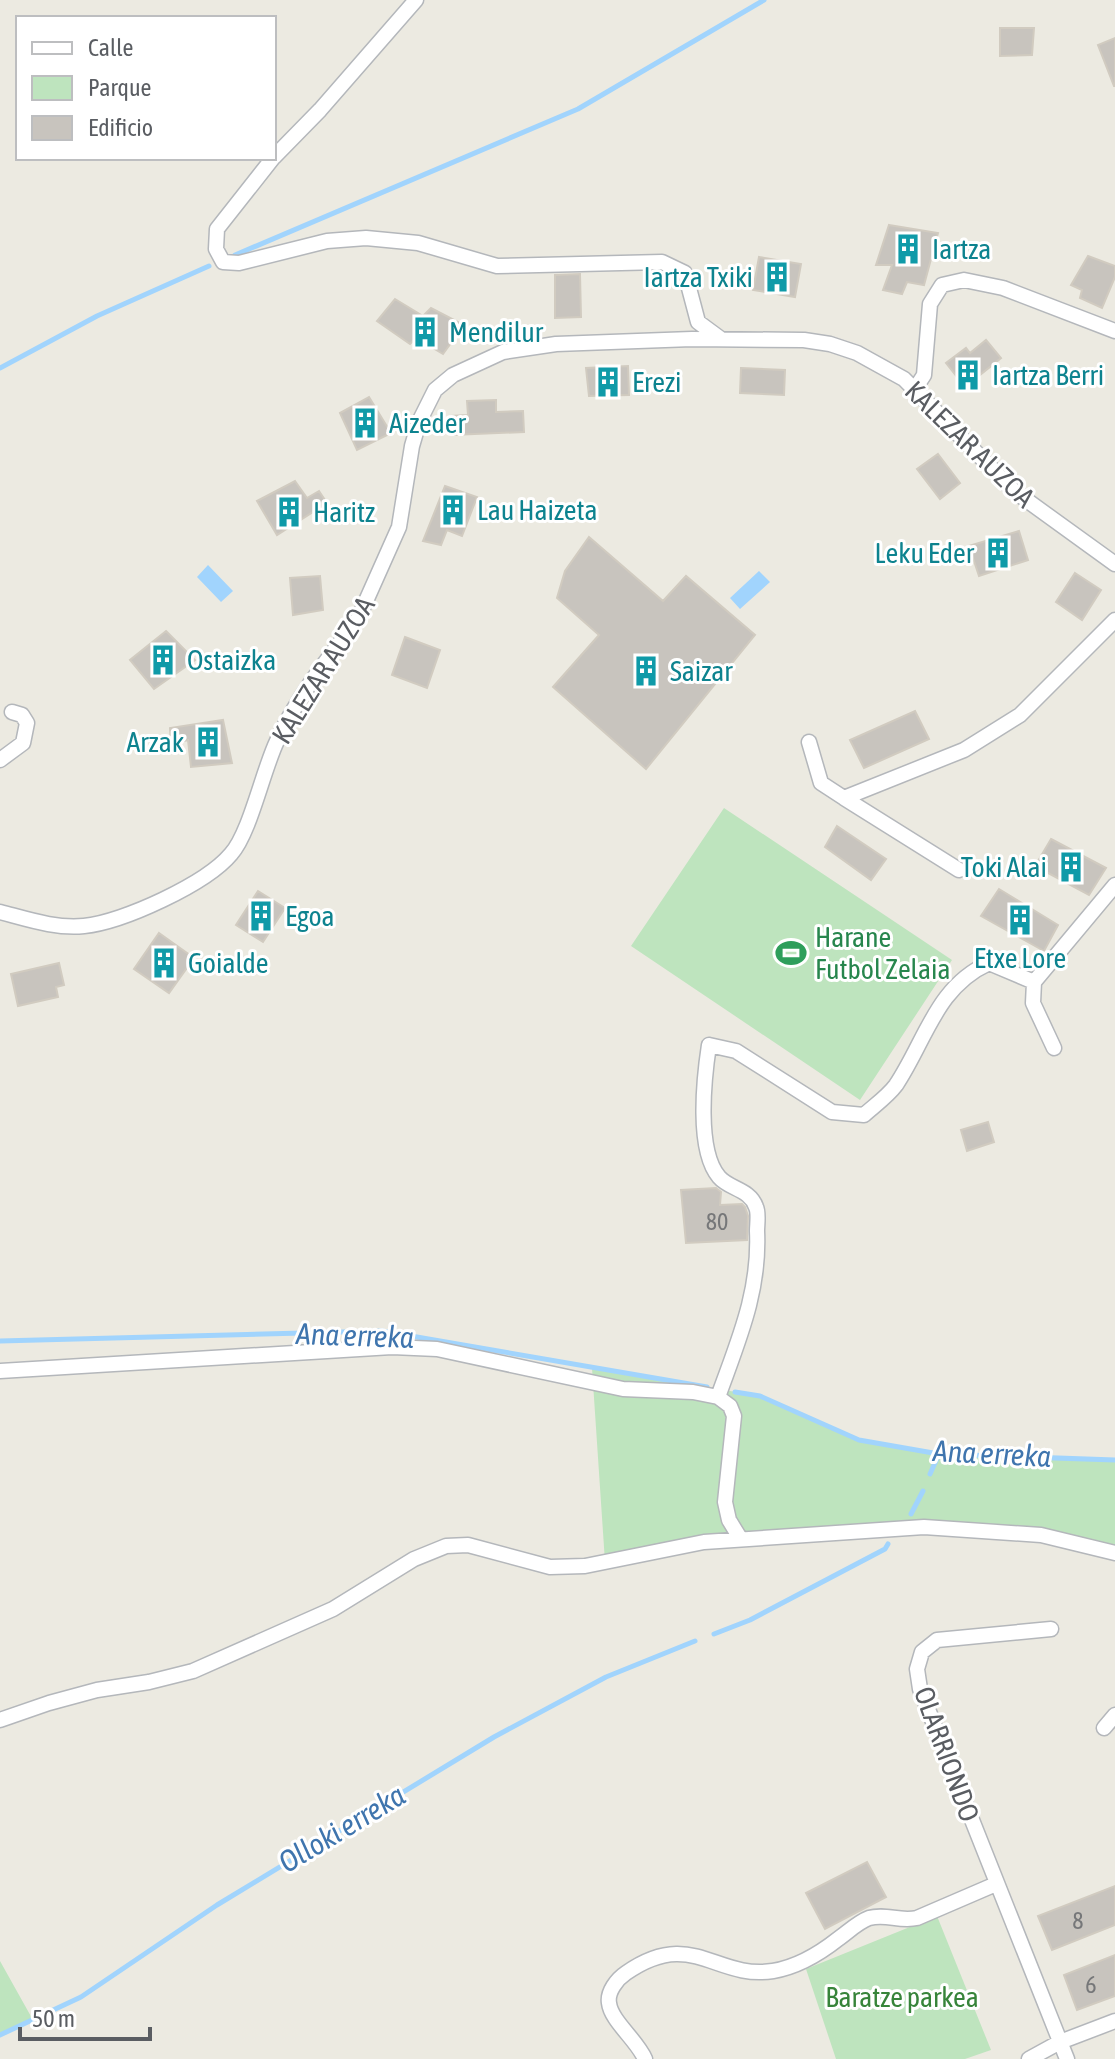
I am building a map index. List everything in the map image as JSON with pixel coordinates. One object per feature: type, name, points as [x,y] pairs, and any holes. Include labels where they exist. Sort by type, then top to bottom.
[{"type":"street","points":[[276,156],[416,0]]},
{"type":"street","points":[[272,160],[217,229],[216,249],[223,262],[239,263],[327,241],[366,238],[418,243],[497,266],[662,262],[685,273],[698,322],[721,339]]},
{"type":"street","points":[[915,389],[924,375],[930,304],[942,285],[964,280],[1003,288],[1115,331]]},
{"type":"street","name":"KALEZAR AUZOA","points":[[0,912],[61,926],[85,926],[105,921],[180,891],[202,878],[233,852],[268,760],[295,703],[366,605],[399,527],[412,446],[419,422],[435,390],[453,375],[503,352],[556,344],[721,339],[804,340],[830,344],[883,367],[915,389],[1014,491],[1115,564]]},
{"type":"street","points":[[844,798],[964,750],[1020,715],[1115,620]]},
{"type":"street","points":[[0,760],[23,743],[27,723],[22,715],[12,712]]},
{"type":"street","points":[[809,742],[821,783],[959,870]]},
{"type":"street","points":[[1054,1048],[1033,1003],[1034,982],[1115,885]]},
{"type":"street","points":[[718,1397],[751,1305],[758,1255],[756,1206],[744,1191],[719,1177],[705,1144],[705,1076],[709,1045],[736,1051],[832,1112],[864,1115],[894,1087],[942,1001],[969,972],[989,963],[1034,982]]},
{"type":"street","points":[[0,1371],[392,1347],[437,1349],[623,1389],[693,1392],[718,1397],[730,1406],[734,1416],[725,1502],[729,1520],[740,1538]]},
{"type":"street","points":[[0,1720],[61,1699],[193,1671],[333,1609],[414,1559],[446,1546],[468,1545],[550,1567],[585,1566],[704,1542],[924,1527],[1041,1535],[1115,1553]]},
{"type":"street","name":"OLARRIONDO","points":[[1051,1629],[937,1640],[922,1652],[917,1669],[920,1689],[1067,2059]]},
{"type":"street","points":[[1104,1728],[1115,1715]]},
{"type":"street","points":[[645,2059],[634,2039],[612,2014],[609,2002],[610,1992],[622,1976],[646,1960],[682,1954],[754,1971],[772,1971],[795,1965],[824,1950],[869,1918],[888,1916],[903,1921],[917,1918],[996,1884]]},
{"type":"street","points":[[1029,2059],[1060,2042],[1115,2021]]},
{"type":"green space","name":"Harane Futbol Zelaia","points":[[724,808],[952,960],[860,1100],[631,946]]},
{"type":"green space","points":[[592,1368],[760,1396],[859,1440],[939,1454],[1115,1460],[1115,1553],[977,1530],[769,1535],[605,1562]]},
{"type":"green space","name":"Baratze parkea","points":[[937,1916],[991,2050],[965,2059],[836,2059],[806,1969]]},
{"type":"green space","points":[[0,1961],[33,2020],[0,2036]]},
{"type":"water","points":[[208,565],[233,591],[221,602],[197,577]]},
{"type":"water","points":[[759,571],[770,582],[740,609],[730,598]]},
{"type":"building","points":[[1000,28],[1034,28],[1032,55],[1000,56]]},
{"type":"building","points":[[1115,38],[1115,86],[1114,86],[1098,45]]},
{"type":"building","name":"Iartza","points":[[889,225],[938,233],[924,285],[907,282],[902,294],[883,290],[892,265],[876,265]]},
{"type":"building","points":[[1088,256],[1115,266],[1115,277],[1102,308],[1080,298],[1082,290],[1071,285]]},
{"type":"building","name":"Iartza Txiki","points":[[759,257],[801,264],[795,297],[753,290]]},
{"type":"building","points":[[580,274],[581,317],[555,318],[555,275]]},
{"type":"building","name":"Mendilur","points":[[395,299],[423,316],[431,308],[464,325],[443,354],[416,338],[410,344],[377,321]]},
{"type":"building","name":"Iartza Berri","points":[[986,340],[1001,358],[965,387],[946,363],[966,348],[970,353]]},
{"type":"building","name":"Erezi","points":[[628,366],[629,395],[589,396],[586,368]]},
{"type":"building","points":[[741,368],[785,370],[784,395],[740,393]]},
{"type":"building","name":"Aizeder","points":[[369,397],[391,433],[357,450],[340,413]]},
{"type":"building","points":[[496,400],[496,412],[523,411],[524,432],[452,435],[451,416],[468,415],[467,401]]},
{"type":"building","points":[[938,454],[960,483],[940,499],[917,469]]},
{"type":"building","name":"Haritz","points":[[295,481],[307,498],[319,491],[327,503],[277,535],[257,501]]},
{"type":"building","name":"Lau Haizeta","points":[[445,486],[477,497],[462,536],[447,530],[441,545],[423,541]]},
{"type":"building","name":"Leku Eder","points":[[1019,531],[1028,560],[979,576],[969,546]]},
{"type":"building","name":"Saizar","points":[[589,537],[663,601],[686,576],[755,635],[646,769],[553,687],[599,635],[557,598],[565,571]]},
{"type":"building","points":[[1075,573],[1101,590],[1082,620],[1056,602]]},
{"type":"building","points":[[320,576],[323,610],[293,615],[290,578]]},
{"type":"building","name":"Ostaizka","points":[[166,631],[195,660],[154,689],[130,660]]},
{"type":"building","points":[[405,637],[440,650],[427,688],[392,675]]},
{"type":"building","points":[[915,711],[929,739],[864,768],[850,740]]},
{"type":"building","name":"Arzak","points":[[223,720],[232,763],[191,767],[188,740],[171,744],[170,728]]},
{"type":"building","points":[[837,826],[886,859],[871,880],[825,847]]},
{"type":"building","name":"Toki Alai","points":[[1051,839],[1106,868],[1089,895],[1035,866]]},
{"type":"building","name":"Etxe Lore","points":[[999,889],[1058,925],[1044,951],[981,916]]},
{"type":"building","name":"Egoa","points":[[258,891],[285,908],[263,942],[236,925]]},
{"type":"building","name":"Goialde","points":[[159,933],[194,958],[169,993],[134,969]]},
{"type":"building","points":[[59,963],[64,985],[56,987],[58,997],[18,1006],[11,974]]},
{"type":"building","points":[[988,1122],[994,1142],[967,1151],[961,1130]]},
{"type":"building","points":[[716,1188],[721,1192],[720,1205],[742,1204],[745,1207],[748,1216],[747,1240],[686,1243],[681,1190]]},
{"type":"building","points":[[867,1862],[886,1897],[825,1929],[806,1893]]},
{"type":"building","points":[[1115,1886],[1115,1925],[1052,1950],[1038,1916]]},
{"type":"building","points":[[1115,1955],[1115,1996],[1077,2010],[1064,1975]]},
{"type":"waterway","points":[[235,255],[578,109],[764,0]]},
{"type":"waterway","points":[[0,368],[97,316],[209,266]]},
{"type":"waterway","name":"Ana erreka","points":[[0,1341],[382,1331],[707,1387]]},
{"type":"waterway","name":"Ana erreka","points":[[735,1392],[760,1396],[859,1440],[939,1454],[1115,1460]]},
{"type":"waterway","name":"Olloki erreka","points":[[930,1474],[939,1454]]},
{"type":"waterway","name":"Olloki erreka","points":[[911,1514],[923,1491]]},
{"type":"waterway","name":"Olloki erreka","points":[[714,1634],[750,1620],[885,1549],[888,1544]]},
{"type":"waterway","name":"Olloki erreka","points":[[0,2035],[81,1997],[217,1905],[494,1737],[606,1677],[695,1641]]},
{"type":"place","name":"Iartza","points":[[908,249]]},
{"type":"place","name":"Iartza Txiki","points":[[777,277]]},
{"type":"place","name":"Mendilur","points":[[425,332]]},
{"type":"place","name":"Iartza Berri","points":[[968,375]]},
{"type":"place","name":"Erezi","points":[[608,382]]},
{"type":"place","name":"Aizeder","points":[[365,423]]},
{"type":"place","name":"Lau Haizeta","points":[[453,510]]},
{"type":"place","name":"Haritz","points":[[289,512]]},
{"type":"place","name":"Leku Eder","points":[[998,553]]},
{"type":"place","name":"Ostaizka","points":[[163,660]]},
{"type":"place","name":"Saizar","points":[[646,671]]},
{"type":"place","name":"Arzak","points":[[208,742]]},
{"type":"place","name":"Toki Alai","points":[[1071,867]]},
{"type":"place","name":"Egoa","points":[[261,916]]},
{"type":"place","name":"Etxe Lore","points":[[1020,920]]},
{"type":"place","name":"Harane Futbol Zelaia","points":[[791,953]]},
{"type":"place","name":"Goialde","points":[[164,963]]}]
